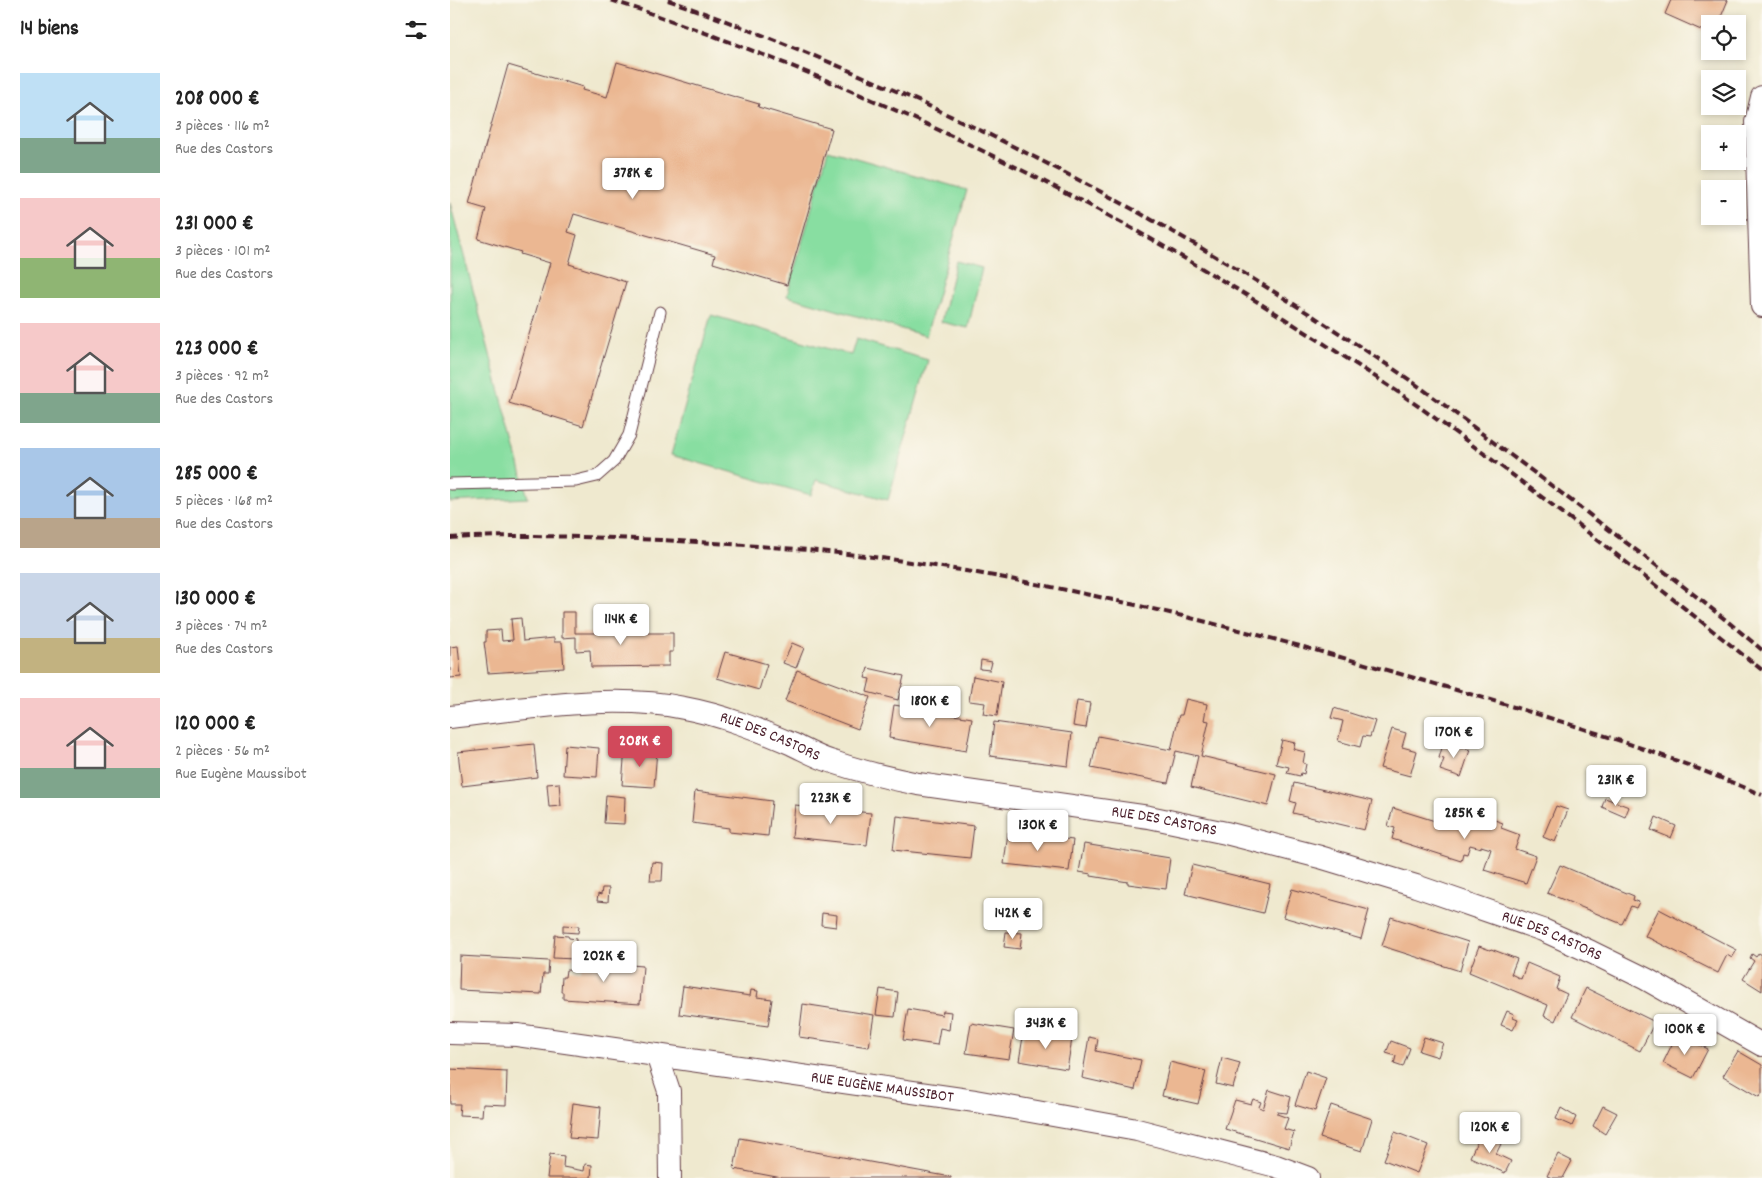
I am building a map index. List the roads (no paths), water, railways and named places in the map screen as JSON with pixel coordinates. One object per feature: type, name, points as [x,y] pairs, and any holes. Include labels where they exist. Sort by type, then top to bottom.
[{"type":"street","points":[[1762,97],[1756,122],[1762,306]]},
{"type":"street","name":"RUE DES CASTORS","points":[[450,717],[597,702],[627,702],[682,707],[723,718],[756,730],[828,761],[881,776],[918,784],[1149,817],[1226,833],[1320,857],[1416,886],[1543,930],[1646,979],[1762,1045]]},
{"type":"street","name":"RUE EUGÈNE MAUSSIBOT","points":[[450,1033],[517,1034],[965,1100],[1137,1130],[1276,1166],[1308,1178]]},
{"type":"street","points":[[657,1054],[669,1091],[670,1178]]},
{"type":"lane","points":[[450,484],[576,482],[597,476],[614,461],[629,435],[660,312]]},
{"type":"railway","points":[[611,0],[787,64],[873,100],[1041,180],[1205,270],[1356,364],[1445,425],[1582,528],[1762,670]]},
{"type":"railway","points":[[668,0],[762,35],[855,73],[947,114],[1037,158],[1126,205],[1213,255],[1299,307],[1427,392],[1662,570],[1762,650]]},
{"type":"railway","points":[[450,538],[502,536],[581,537],[774,547],[889,559],[1016,580],[1204,621],[1531,712],[1625,742],[1762,795]]}]
